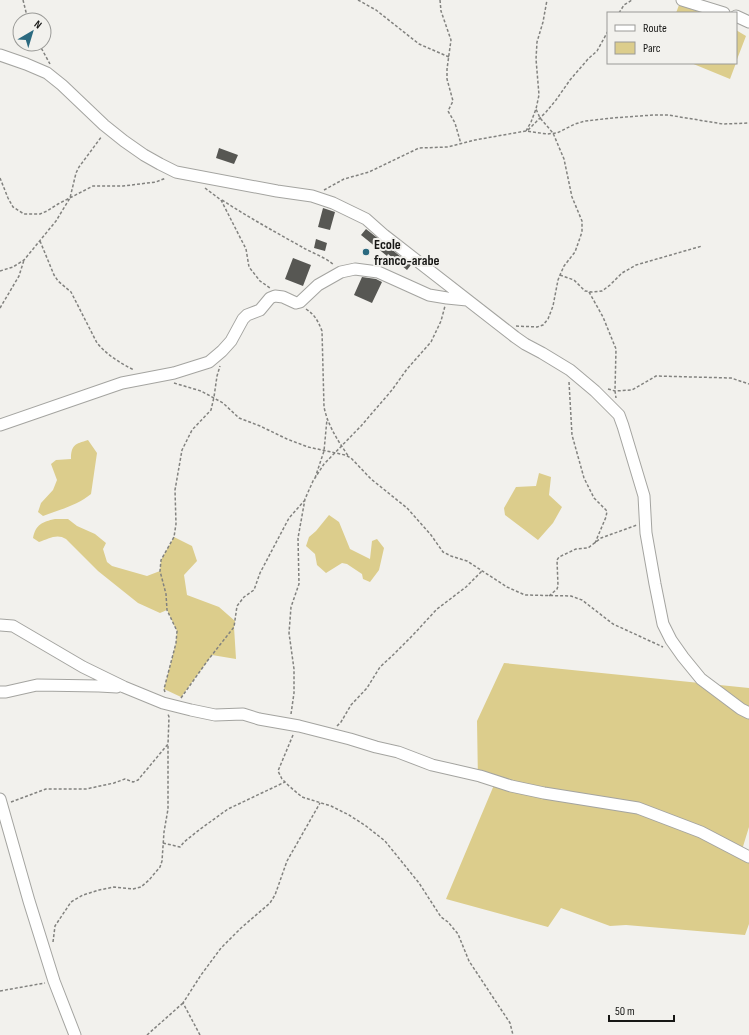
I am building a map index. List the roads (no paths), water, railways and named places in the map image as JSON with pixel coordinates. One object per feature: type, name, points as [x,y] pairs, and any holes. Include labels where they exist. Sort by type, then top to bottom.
[{"type":"street","points":[[682,0],[721,12]]},
{"type":"street","points":[[737,16],[749,22]]},
{"type":"street","points":[[0,55],[47,73],[62,84],[108,128],[144,154],[176,172],[312,196],[333,203],[366,219],[525,344],[570,370],[595,391],[619,415],[644,496],[645,521],[663,624],[671,640],[683,657],[702,679],[741,709],[749,713]]},
{"type":"street","points":[[0,426],[122,383],[174,373],[208,362],[230,341],[243,319],[247,315],[260,310],[270,298],[275,296],[283,297],[296,303],[300,302],[318,285],[341,272],[355,269],[378,272],[429,295],[468,300]]},
{"type":"street","points":[[0,625],[13,626],[83,667],[124,687],[170,705],[215,715],[243,714],[293,725],[350,738],[376,747],[398,752],[432,766],[480,776],[511,786],[544,793],[638,808],[701,832],[749,857]]},
{"type":"street","points":[[0,692],[37,686],[124,687]]},
{"type":"street","points":[[1,802],[29,901],[54,981],[76,1035]]},
{"type":"place","name":"Ecole franco-arabe","points":[[366,252]]}]
